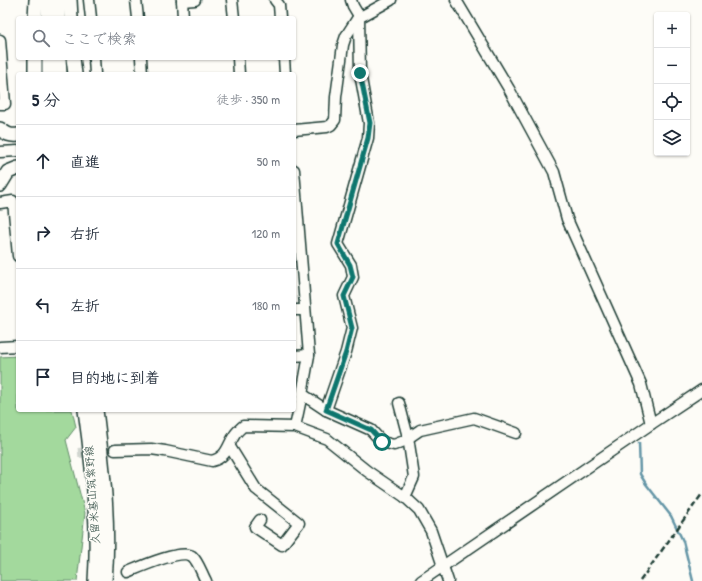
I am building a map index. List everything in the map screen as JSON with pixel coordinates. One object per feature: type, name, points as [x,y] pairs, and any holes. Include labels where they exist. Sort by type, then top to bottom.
[{"type":"main road","points":[[35,16],[36,0]]},
{"type":"main road","points":[[48,0],[48,16]]},
{"type":"main road","points":[[58,16],[59,0]]},
{"type":"main road","points":[[70,0],[71,16]]},
{"type":"main road","points":[[35,60],[35,72]]},
{"type":"main road","points":[[49,60],[50,72]]},
{"type":"main road","points":[[59,60],[60,72]]},
{"type":"main road","points":[[73,60],[75,72]]},
{"type":"main road","points":[[0,129],[12,136],[16,135]]},
{"type":"main road","points":[[0,185],[8,172],[16,169]]},
{"type":"main road","name":"久留米基山筑紫野線","points":[[85,412],[93,480],[96,542],[95,581]]},
{"type":"main road","name":"久留米基山筑紫野線","points":[[96,412],[106,513],[105,581]]},
{"type":"street","points":[[89,0],[91,16]]},
{"type":"street","points":[[136,0],[138,16]]},
{"type":"street","points":[[184,16],[182,0],[195,0]]},
{"type":"street","points":[[232,0],[234,16]]},
{"type":"street","points":[[275,0],[279,5],[280,16]]},
{"type":"street","points":[[326,410],[346,352],[352,328],[344,296],[353,277],[350,265],[338,244],[368,138],[370,123],[360,73],[359,16],[353,6],[352,0]]},
{"type":"street","points":[[296,130],[327,127],[332,125],[335,120],[336,97],[346,36],[359,16],[391,0]]},
{"type":"street","points":[[456,0],[509,89],[554,172],[567,219],[641,384],[651,424]]},
{"type":"street","points":[[0,40],[5,104],[0,104]]},
{"type":"street","points":[[94,60],[95,72]]},
{"type":"street","points":[[141,60],[142,72]]},
{"type":"street","points":[[238,60],[239,72]]},
{"type":"street","points":[[284,60],[285,72]]},
{"type":"street","points":[[0,152],[16,151]]},
{"type":"street","points":[[0,203],[13,201],[16,234]]},
{"type":"street","points":[[295,427],[309,355],[299,310],[296,222]]},
{"type":"street","points":[[0,348],[16,346]]},
{"type":"street","points":[[296,356],[309,355]]},
{"type":"street","points":[[421,581],[702,390]]},
{"type":"street","points":[[302,394],[326,410],[371,430],[382,442],[394,445],[404,441],[420,430],[474,418],[516,433]]},
{"type":"street","points":[[399,403],[408,437],[414,477],[405,497]]},
{"type":"street","points":[[114,450],[151,449],[212,461],[218,460],[230,447],[235,434],[243,426],[295,427],[327,439],[405,497],[419,510],[431,531],[448,581]]},
{"type":"street","points":[[230,447],[256,489],[299,523],[282,545],[255,527],[260,520]]},
{"type":"street","points":[[128,572],[160,559],[188,554],[193,557],[206,581]]},
{"type":"green space","points":[[16,356],[16,412],[72,412],[76,427],[66,440],[85,513],[77,581],[0,581],[0,357]]},
{"type":"waterway","points":[[639,443],[640,474],[671,516],[683,541],[693,581]]},
{"type":"tunnel","points":[[78,453],[115,450]]},
{"type":"railway","points":[[640,581],[702,494]]},
{"type":"route","points":[[360,73],[370,123],[368,138],[338,244],[350,265],[353,277],[344,296],[352,328],[346,352],[326,410],[371,430],[382,442]]}]
